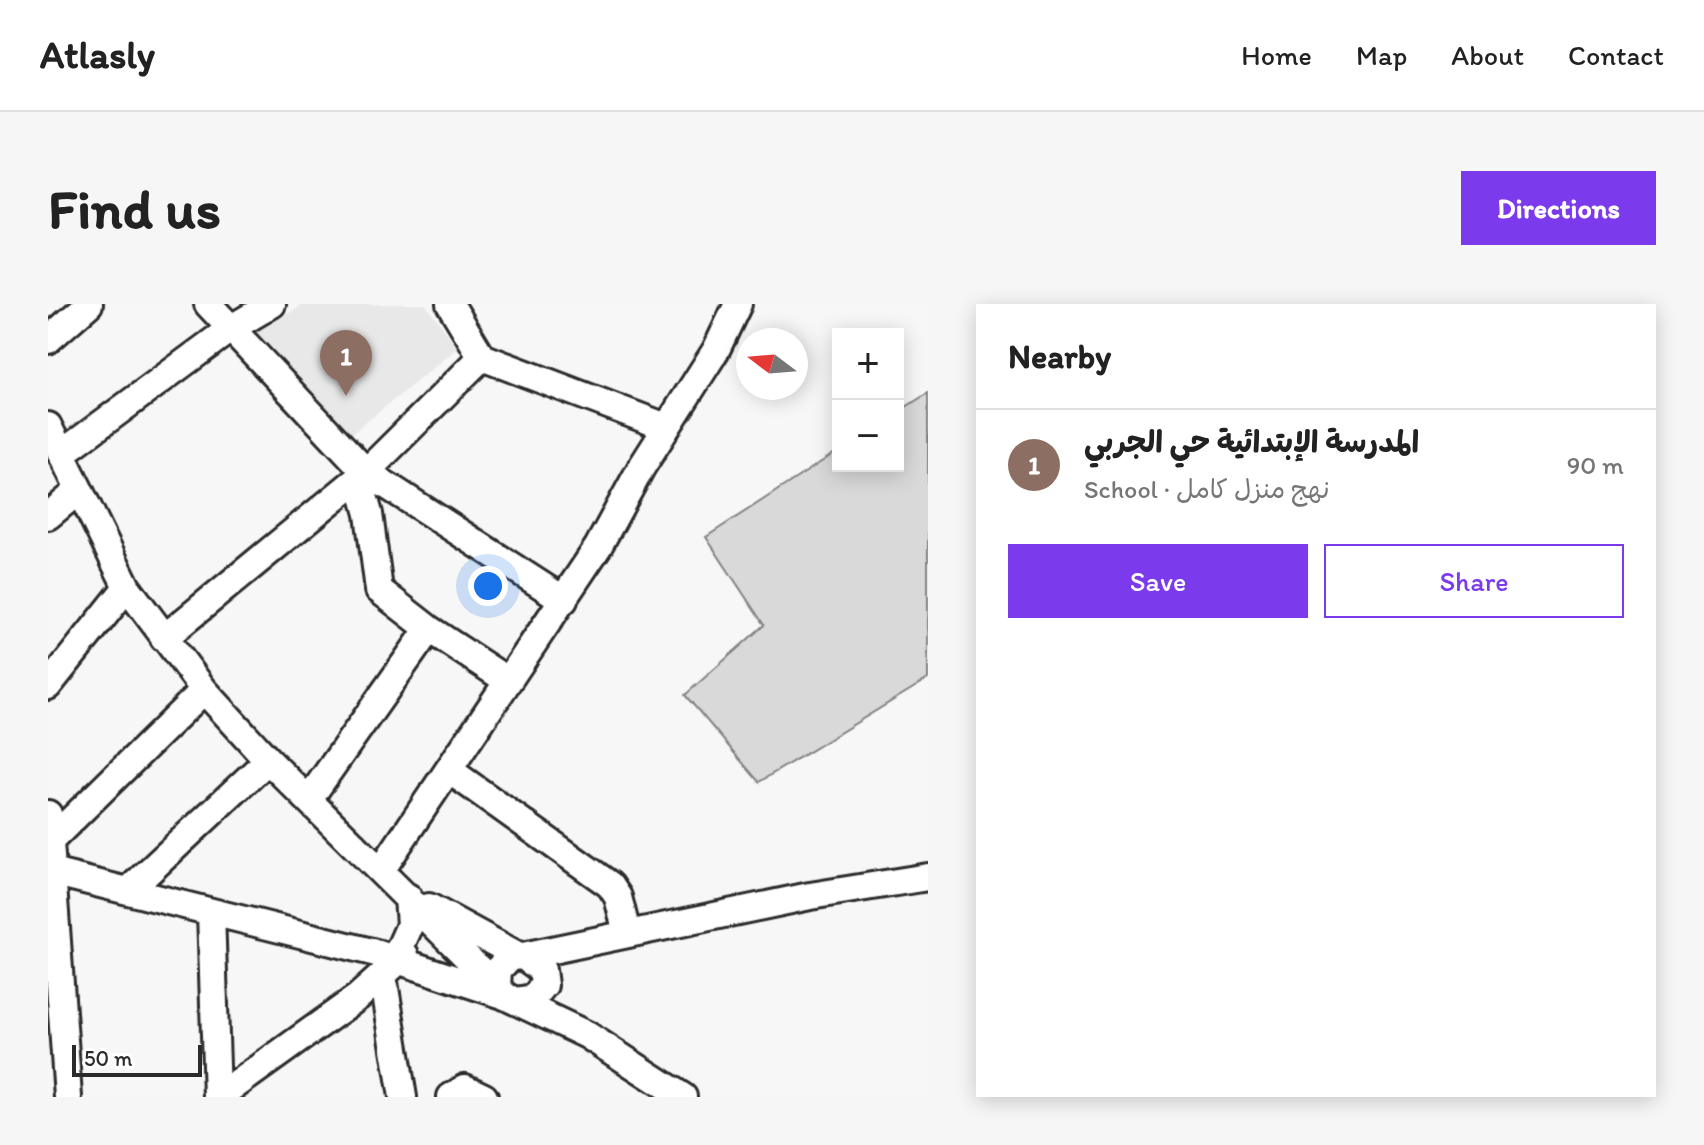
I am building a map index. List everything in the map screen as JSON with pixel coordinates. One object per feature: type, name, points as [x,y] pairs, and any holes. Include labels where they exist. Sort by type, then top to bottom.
[{"type":"street","points":[[48,340],[89,304]]},
{"type":"street","points":[[208,304],[362,475],[392,489],[564,600]]},
{"type":"street","points":[[61,454],[230,329],[272,304]]},
{"type":"street","points":[[450,304],[482,357],[666,427]]},
{"type":"street","points":[[382,869],[564,600],[666,427],[716,350],[738,304]]},
{"type":"street","points":[[164,638],[362,475],[482,357]]},
{"type":"street","points":[[48,426],[77,492],[127,587],[204,690],[268,760],[382,869],[465,958],[506,995],[533,998],[545,980],[590,941]]},
{"type":"street","points":[[362,475],[379,590],[429,629],[508,681]]},
{"type":"street","points":[[369,514],[392,489]]},
{"type":"street","points":[[48,516],[77,492]]},
{"type":"street","points":[[48,686],[127,587]]},
{"type":"street","points":[[309,799],[429,629]]},
{"type":"street","points":[[68,1097],[57,1066],[49,827],[204,690]]},
{"type":"street","points":[[128,891],[268,760]]},
{"type":"street","points":[[449,770],[610,885],[618,897],[627,933]]},
{"type":"street","points":[[51,872],[393,960],[506,995],[587,1035],[683,1097]]},
{"type":"street","points":[[393,960],[517,956],[810,896],[928,877]]},
{"type":"street","points":[[405,893],[517,956],[534,960],[545,980],[587,1035]]},
{"type":"street","points":[[218,1097],[393,960],[410,925],[405,893]]},
{"type":"street","points":[[211,912],[218,1097]]},
{"type":"street","points":[[506,995],[498,969],[517,956]]},
{"type":"street","points":[[393,960],[403,1097]]},
{"type":"street","points":[[451,1097],[465,1088],[484,1097]]},
{"type":"shaded area","points":[[305,304],[425,304],[458,348],[339,444],[240,341]]},
{"type":"shaded area","points":[[928,393],[928,679],[759,782],[685,695],[764,625],[706,537],[832,455],[832,472],[904,472],[904,408]]},
{"type":"place","name":"المدرسة الإبتدائية حي الجربي","points":[[346,396]]}]
